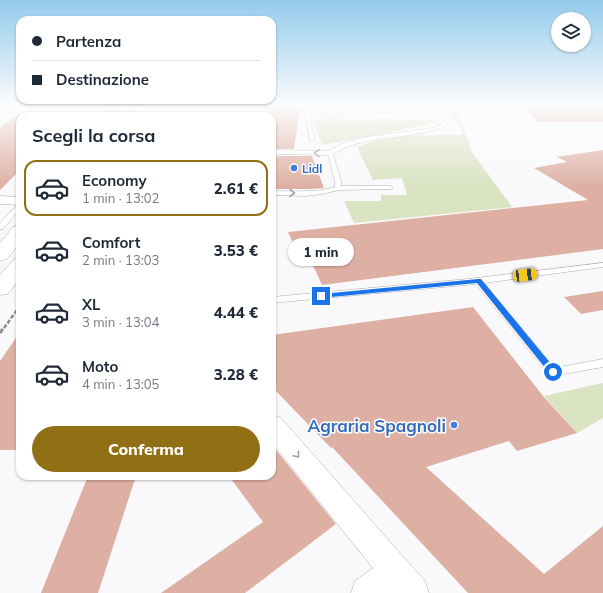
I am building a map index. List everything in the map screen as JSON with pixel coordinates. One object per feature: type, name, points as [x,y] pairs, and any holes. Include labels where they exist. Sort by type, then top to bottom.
[{"type":"main road","points":[[0,255],[16,236]]},
{"type":"street","points":[[0,200],[16,200]]},
{"type":"street","points":[[276,430],[404,582],[367,593]]},
{"type":"lane","points":[[311,132],[313,140]]},
{"type":"lane","points":[[276,152],[330,153],[343,146],[365,139],[416,132]]},
{"type":"lane","points":[[330,153],[338,181],[338,188]]},
{"type":"lane","points":[[276,192],[311,193],[331,191],[338,188],[390,188]]},
{"type":"lane","points":[[0,228],[16,210]]},
{"type":"lane","points":[[276,300],[478,280],[603,265]]},
{"type":"lane","points":[[478,280],[553,372],[603,363]]},
{"type":"path","points":[[0,333],[16,311]]},
{"type":"green space","points":[[317,132],[392,132],[322,145]]},
{"type":"green space","points":[[462,132],[464,132],[472,152],[512,207],[354,223],[344,201],[381,201],[381,195],[407,195],[402,178],[373,180],[357,147],[390,136],[463,135]]},
{"type":"green space","points":[[603,383],[603,418],[577,433],[544,396]]},
{"type":"building","points":[[0,132],[16,132],[16,174],[0,190]]},
{"type":"building","points":[[276,132],[297,132],[294,149],[276,149]]},
{"type":"building","points":[[603,150],[603,249],[322,285],[313,265],[303,266],[288,232],[588,200],[534,168],[567,162],[557,157]]},
{"type":"building","name":"Lidl","points":[[276,156],[312,156],[324,188],[276,189]]},
{"type":"building","points":[[603,291],[603,310],[581,314],[564,297]]},
{"type":"building","points":[[473,307],[543,396],[577,433],[517,451],[509,441],[426,467],[544,574],[603,526],[603,593],[468,593],[332,447],[331,448],[276,391],[276,334]]},
{"type":"building","points":[[16,338],[16,450],[0,450],[0,361]]},
{"type":"building","points":[[276,450],[336,524],[245,593],[161,593],[263,522],[232,480],[276,480]]},
{"type":"building","points":[[86,480],[135,480],[98,593],[41,593]]},
{"type":"place","name":"Lidl","points":[[294,168]]},
{"type":"place","name":"Agraria Spagnoli","points":[[454,425]]},
{"type":"route","points":[[321,296],[478,280],[553,372]]}]
